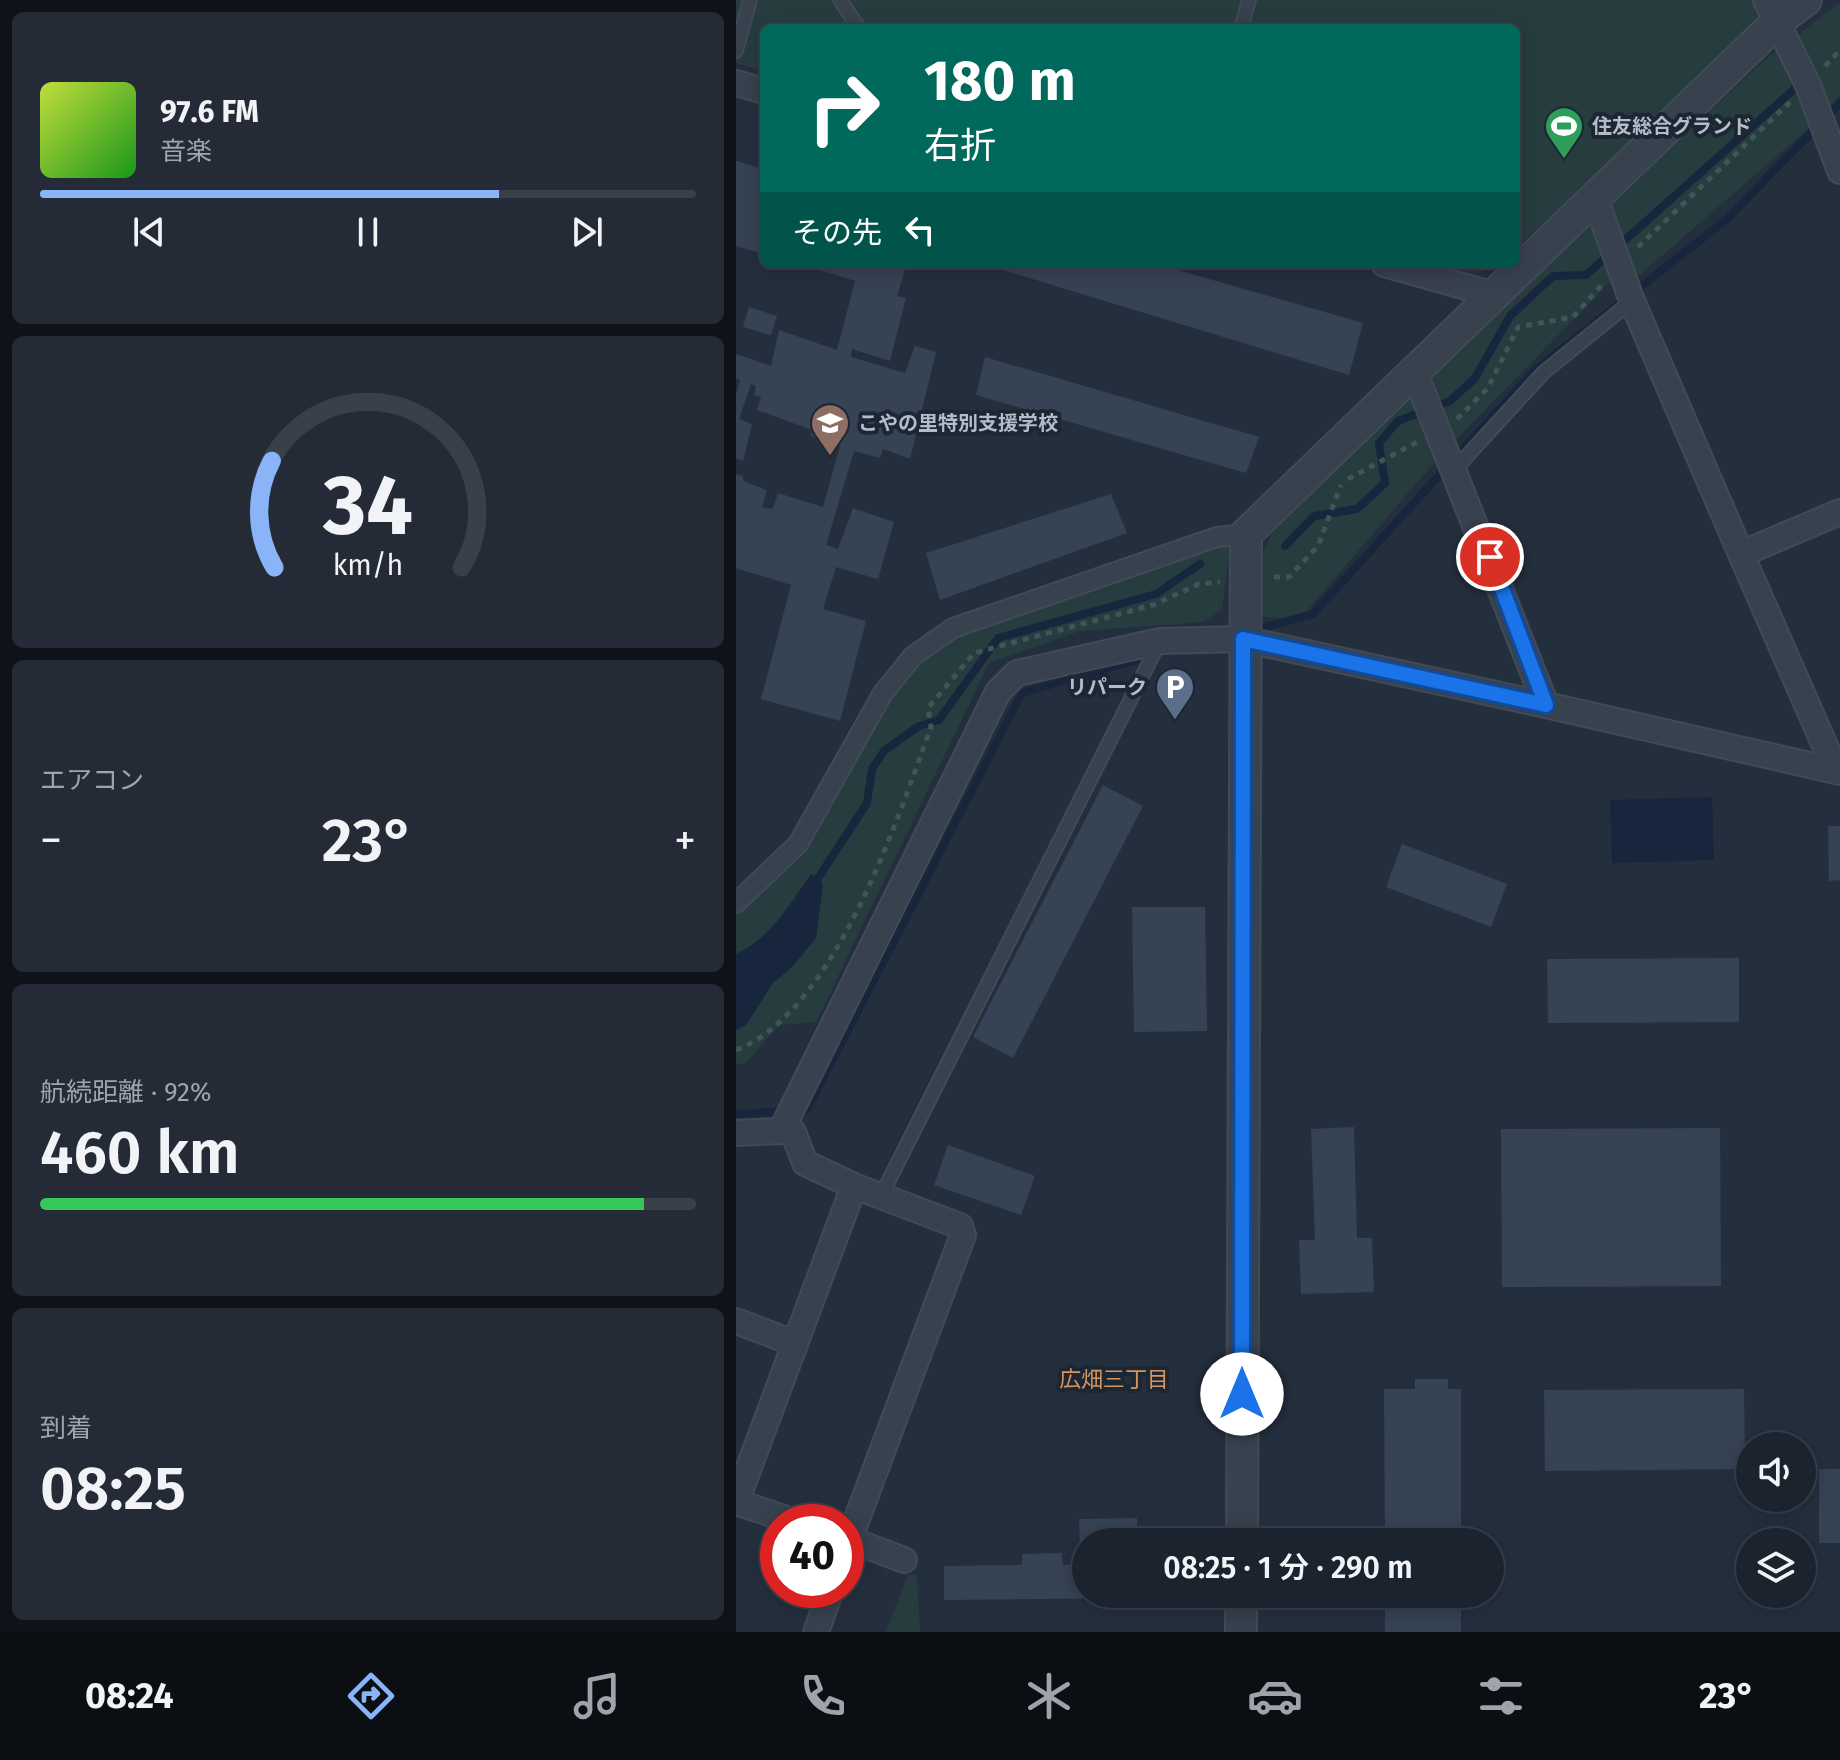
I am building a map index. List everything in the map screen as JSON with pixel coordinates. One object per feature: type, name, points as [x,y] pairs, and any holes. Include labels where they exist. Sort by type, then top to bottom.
[{"type":"street","points":[[1520,267],[1595,198],[1772,11],[1806,0]]},
{"type":"street","points":[[1772,11],[1808,85],[1840,171]]},
{"type":"street","points":[[736,83],[760,90]]},
{"type":"street","points":[[1595,198],[1632,301],[1838,771]]},
{"type":"street","points":[[1398,268],[1491,294]]},
{"type":"street","points":[[736,903],[798,844],[883,693],[913,656],[953,628],[1217,537],[1246,534],[1519,268]]},
{"type":"street","points":[[1414,371],[1456,468],[1546,705]]},
{"type":"street","points":[[1741,554],[1840,512]]},
{"type":"street","points":[[1242,1528],[1243,639],[1246,534]]},
{"type":"street","points":[[781,1131],[998,692],[1017,673],[1160,641],[1243,639],[1838,771]]},
{"type":"street","points":[[736,1133],[793,1132],[805,1163],[854,1186],[960,1226],[963,1235],[861,1504]]},
{"type":"street","points":[[760,1510],[736,1502],[854,1186]]},
{"type":"street","points":[[736,1321],[794,1343]]},
{"type":"street","points":[[864,1547],[904,1560]]},
{"type":"street","points":[[816,1632],[825,1608]]},
{"type":"street","points":[[1241,1608],[1241,1632]]},
{"type":"lane","points":[[736,51],[750,0]]},
{"type":"lane","points":[[840,0],[856,24]]},
{"type":"lane","points":[[1242,24],[1249,0]]},
{"type":"lane","points":[[1456,468],[1544,372],[1632,301]]},
{"type":"lane","points":[[881,1196],[1160,641]]},
{"type":"green space","name":"住友総合グランド","points":[[736,0],[1754,0],[1764,22],[1520,244],[1520,24],[760,24],[760,70],[736,63]]},
{"type":"green space","points":[[1840,3],[1840,96],[1808,129],[1640,275],[1613,279],[1438,458],[1299,620],[1259,616],[1260,564],[1268,541],[1283,517],[1520,287],[1767,58]]},
{"type":"green space","points":[[1455,268],[1490,268],[1476,274]]},
{"type":"green space","points":[[1231,539],[1222,609],[1203,622],[1080,631],[989,663],[816,1022],[779,1025],[746,1063],[736,1064],[736,911],[752,901],[805,841],[886,697],[914,660],[956,630]]},
{"type":"green space","points":[[908,1575],[917,1575],[920,1632],[886,1632]]},
{"type":"water","points":[[1712,797],[1714,860],[1612,863],[1610,800]]},
{"type":"water","points":[[811,874],[823,884],[816,938],[791,968],[773,983],[746,1025],[736,1030],[736,954],[769,930]]},
{"type":"building","points":[[736,161],[760,168],[760,253],[736,246]]},
{"type":"building","points":[[813,268],[906,268],[897,296],[906,298],[890,361],[852,349],[851,357],[905,373],[915,346],[936,352],[910,459],[883,449],[880,458],[854,451],[826,545],[838,549],[853,508],[894,522],[878,579],[836,567],[823,609],[866,621],[840,721],[761,699],[791,585],[736,568],[736,474],[743,476],[743,481],[767,490],[762,507],[773,509],[778,493],[823,507],[840,446],[811,436],[812,430],[757,410],[761,397],[754,395],[756,386],[751,384],[739,419],[752,424],[743,461],[736,458],[736,395],[740,380],[736,379],[736,354],[771,366],[779,330],[837,350],[855,281]]},
{"type":"building","points":[[1171,268],[1363,323],[1349,375],[1003,270]]},
{"type":"building","points":[[749,307],[777,316],[771,335],[743,327]]},
{"type":"building","points":[[985,357],[1259,437],[1246,473],[976,395]]},
{"type":"building","points":[[1111,494],[1127,533],[940,600],[926,553]]},
{"type":"building","points":[[1103,785],[1143,806],[1013,1058],[973,1037]]},
{"type":"building","points":[[1828,826],[1840,826],[1840,880],[1829,881]]},
{"type":"building","points":[[1402,844],[1507,884],[1491,927],[1386,887]]},
{"type":"building","points":[[1132,907],[1205,907],[1207,1031],[1134,1032]]},
{"type":"building","points":[[1739,958],[1739,1022],[1548,1023],[1547,959]]},
{"type":"building","points":[[1354,1127],[1357,1238],[1372,1238],[1374,1292],[1301,1294],[1299,1240],[1315,1240],[1311,1129]]},
{"type":"building","points":[[1720,1128],[1721,1286],[1502,1287],[1501,1129]]},
{"type":"building","points":[[948,1145],[1035,1176],[1021,1215],[934,1185]]},
{"type":"building","points":[[1415,1379],[1448,1379],[1448,1389],[1461,1389],[1461,1528],[1385,1528],[1384,1389],[1415,1389]]},
{"type":"building","points":[[1744,1389],[1745,1432],[1736,1432],[1736,1469],[1545,1471],[1544,1390]]},
{"type":"building","points":[[1819,1469],[1840,1469],[1840,1543],[1819,1543]]},
{"type":"building","points":[[1137,1518],[1137,1528],[1079,1528],[1079,1519]]},
{"type":"building","points":[[1062,1553],[1063,1565],[1072,1565],[1072,1599],[944,1600],[944,1566],[1022,1565],[1022,1554]]},
{"type":"building","points":[[1385,1608],[1461,1608],[1461,1632],[1385,1632]]},
{"type":"waterway","points":[[1285,546],[1314,516],[1357,509],[1385,483],[1379,443],[1398,421],[1450,401],[1475,378],[1510,316],[1553,276],[1586,275],[1801,83]]},
{"type":"waterway","points":[[1252,630],[1313,614],[1534,371],[1727,219],[1840,103]]},
{"type":"waterway","points":[[813,886],[867,803],[872,769],[884,751],[919,726],[939,720],[998,638],[1156,594],[1200,564]]},
{"type":"waterway","points":[[736,1114],[807,1110],[1022,693],[1154,655]]},
{"type":"place","name":"住友総合グランド","points":[[1564,160]]},
{"type":"place","name":"こやの里特別支援学校","points":[[830,457]]},
{"type":"place","name":"リパーク","points":[[1175,721]]},
{"type":"district","name":"広畑三丁目","points":[[1114,1379]]},
{"type":"route","points":[[1242,1394],[1243,639],[1546,705],[1490,557]]}]
